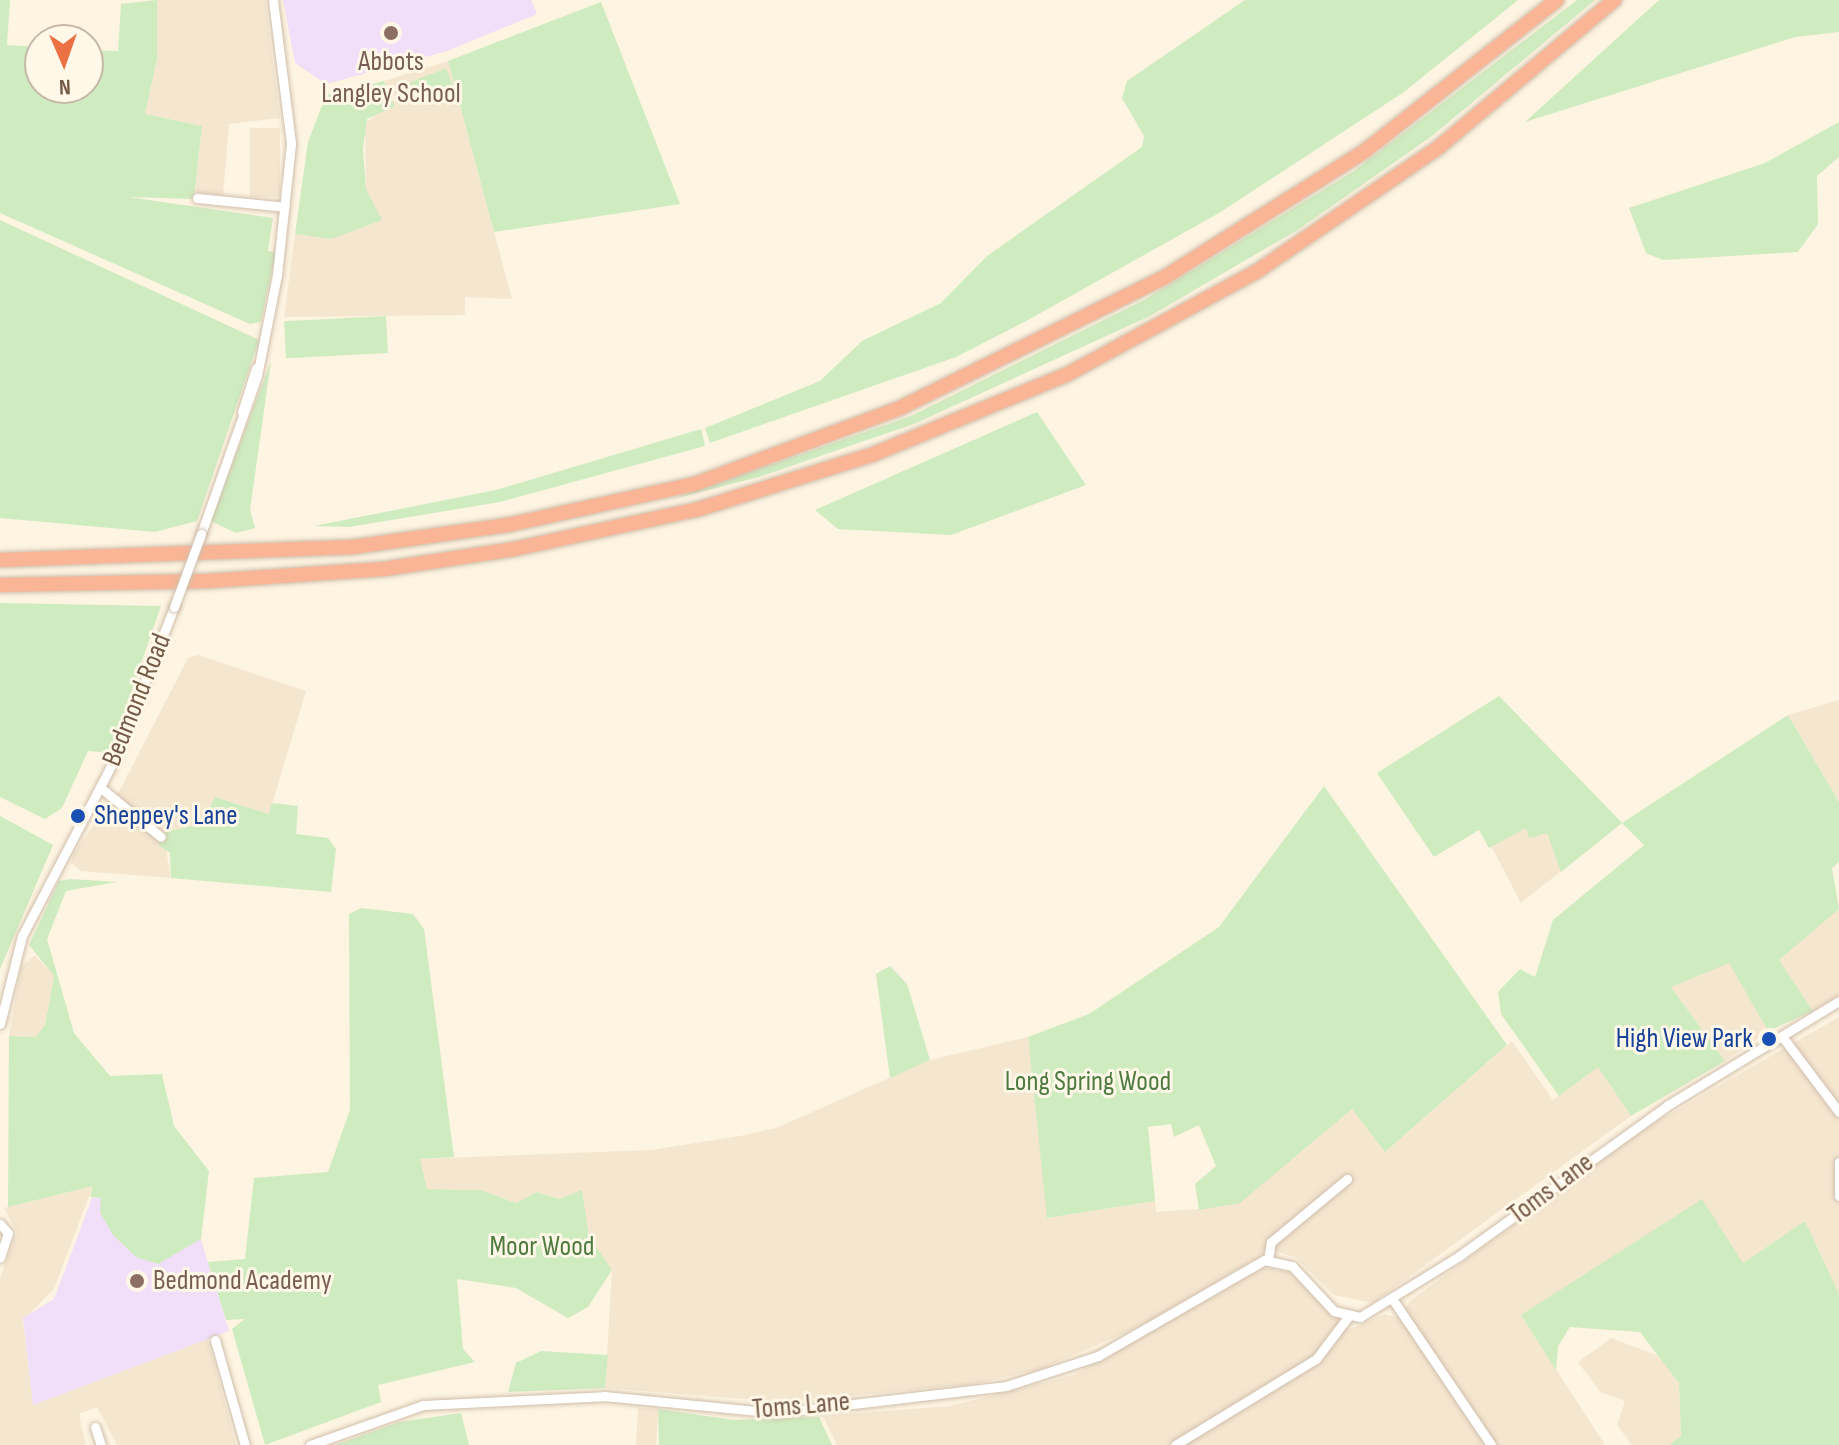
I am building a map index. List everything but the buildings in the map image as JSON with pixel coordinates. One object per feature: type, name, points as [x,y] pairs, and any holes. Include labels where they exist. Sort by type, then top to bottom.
[{"type":"highway","points":[[0,560],[353,547],[508,525],[695,484],[900,408],[1165,277],[1365,151],[1557,0]]},
{"type":"highway","points":[[0,585],[208,581],[442,560],[622,528],[874,454],[1066,375],[1268,264],[1439,147],[1614,0]]},
{"type":"street","name":"Bedmond Road","points":[[0,1024],[22,936],[101,788],[201,534],[256,368],[285,207],[288,82],[273,0]]},
{"type":"street","points":[[197,198],[285,207]]},
{"type":"street","points":[[101,788],[161,837]]},
{"type":"street","name":"Toms Lane","points":[[1348,1317],[1393,1300],[1668,1105],[1784,1039],[1839,1001]]},
{"type":"street","points":[[1784,1039],[1839,1112]]},
{"type":"street","points":[[1837,1165],[1839,1196]]},
{"type":"street","name":"Toms Lane","points":[[310,1445],[423,1405],[604,1396],[776,1413],[1006,1386],[1098,1356],[1268,1260],[1271,1242],[1347,1179]]},
{"type":"street","points":[[0,1224],[8,1233],[0,1258]]},
{"type":"street","points":[[1175,1445],[1316,1359],[1348,1317],[1329,1307],[1292,1266],[1268,1260]]},
{"type":"street","points":[[1393,1300],[1491,1445]]},
{"type":"street","points":[[215,1340],[245,1445]]},
{"type":"street","points":[[95,1427],[101,1445]]},
{"type":"shaded area","points":[[157,0],[265,0],[280,118],[229,124],[223,195],[195,192],[202,126],[145,114],[157,59]]},
{"type":"shaded area","name":"Abbots Langley School","points":[[283,0],[531,0],[537,14],[447,51],[326,84],[295,63]]},
{"type":"shaded area","points":[[448,61],[512,299],[465,297],[465,315],[284,317],[295,234],[331,239],[366,190],[365,123],[396,100],[384,81]]},
{"type":"shaded area","points":[[250,128],[280,128],[280,197],[250,197]]},
{"type":"shaded area","points":[[198,655],[306,691],[269,814],[215,797],[201,824],[163,832],[171,878],[81,871],[71,863],[74,852],[119,792],[188,658]]},
{"type":"shaded area","points":[[1499,696],[1622,823],[1521,903],[1436,741]]},
{"type":"shaded area","points":[[1839,700],[1839,802],[1788,715]]},
{"type":"shaded area","points":[[1839,909],[1839,995],[1813,1011],[1778,960]]},
{"type":"shaded area","points":[[35,955],[54,976],[45,1025],[36,1037],[9,1036],[21,967]]},
{"type":"shaded area","points":[[1729,962],[1768,1031],[1725,1061],[1671,987]]},
{"type":"shaded area","points":[[1839,1017],[1839,1294],[1805,1221],[1743,1263],[1521,1315],[1605,1445],[837,1445],[823,1416],[950,1406],[1074,1375],[1263,1268],[1291,1273],[1349,1329],[1385,1314],[1398,1318],[1411,1300],[1649,1126]]},
{"type":"shaded area","points":[[1028,1037],[1048,1218],[1155,1201],[1156,1212],[1199,1209],[1353,1109],[1385,1152],[1512,1041],[1553,1100],[1598,1067],[1631,1116],[1373,1303],[1334,1295],[1295,1257],[1271,1250],[1139,1327],[1041,1369],[974,1384],[784,1402],[605,1388],[612,1270],[589,1237],[582,1191],[559,1199],[537,1192],[516,1203],[480,1190],[427,1189],[420,1165],[420,1159],[651,1150],[740,1136],[776,1128],[930,1060]]},
{"type":"shaded area","name":"Bedmond Academy","points":[[183,1181],[229,1331],[33,1405],[23,1318],[54,1299],[92,1198]]},
{"type":"shaded area","points":[[93,1186],[54,1289],[23,1320],[33,1405],[208,1339],[236,1445],[117,1445],[97,1407],[79,1414],[86,1445],[0,1445],[0,1278],[17,1233],[4,1208]]},
{"type":"shaded area","points":[[1611,1338],[1659,1356],[1679,1383],[1681,1436],[1669,1445],[1632,1445],[1617,1425],[1625,1401],[1600,1392],[1578,1362]]},
{"type":"shaded area","points":[[638,1408],[658,1409],[656,1445],[636,1445]]},
{"type":"green space","points":[[0,0],[10,0],[7,45],[24,46],[24,104],[104,104],[104,51],[118,51],[121,4],[157,0],[157,59],[145,114],[202,126],[194,199],[128,197],[273,218],[268,251],[276,252],[261,322],[250,324],[0,213]]},
{"type":"green space","points":[[1245,0],[1518,0],[1404,92],[1219,213],[1028,320],[956,357],[710,443],[705,428],[820,381],[862,341],[941,303],[987,256],[1142,147],[1144,136],[1122,98],[1127,81]]},
{"type":"green space","points":[[1577,0],[1595,0],[1432,136],[1299,229],[1150,316],[914,424],[759,477],[669,500],[911,416],[1144,300],[1354,171]]},
{"type":"green space","points":[[1659,0],[1839,0],[1839,32],[1795,37],[1525,122]]},
{"type":"green space","points":[[601,2],[680,204],[494,232],[448,61]]},
{"type":"green space","points":[[446,68],[454,88],[413,105],[405,84]]},
{"type":"green space","points":[[384,81],[395,106],[367,119],[363,149],[366,189],[382,220],[331,239],[295,234],[308,142],[326,95]]},
{"type":"green space","points":[[1839,122],[1839,157],[1817,176],[1818,224],[1798,252],[1663,260],[1646,253],[1629,208],[1765,163]]},
{"type":"green space","points":[[0,220],[259,340],[197,521],[155,532],[0,518]]},
{"type":"green space","points":[[386,316],[388,353],[286,358],[284,321]]},
{"type":"green space","points":[[271,361],[250,510],[255,528],[236,533],[211,521]]},
{"type":"green space","points":[[1037,412],[1086,485],[951,535],[838,529],[815,510]]},
{"type":"green space","points":[[701,429],[705,446],[500,502],[349,527],[314,526],[496,490]]},
{"type":"green space","points":[[0,603],[161,606],[110,753],[88,751],[62,808],[45,819],[0,797]]},
{"type":"green space","points":[[1499,696],[1622,823],[1561,872],[1547,833],[1529,838],[1526,828],[1489,848],[1479,830],[1434,857],[1377,773]]},
{"type":"green space","points":[[1788,715],[1839,802],[1839,862],[1832,868],[1839,909],[1779,960],[1813,1011],[1768,1031],[1729,963],[1671,987],[1725,1061],[1631,1116],[1598,1067],[1559,1096],[1501,1014],[1498,992],[1520,969],[1535,977],[1553,920],[1644,845],[1622,823]]},
{"type":"green space","name":"Long Spring Wood","points":[[1324,786],[1507,1045],[1385,1152],[1352,1109],[1240,1203],[1199,1210],[1195,1184],[1216,1166],[1199,1125],[1174,1137],[1171,1124],[1148,1127],[1155,1201],[1047,1218],[1028,1037],[1089,1014],[1219,927]]},
{"type":"green space","points":[[215,797],[269,814],[272,803],[298,806],[296,834],[328,838],[336,849],[331,892],[171,878],[170,853],[158,845],[164,832],[201,824]]},
{"type":"green space","points":[[0,816],[53,845],[0,969]]},
{"type":"green space","points":[[59,881],[117,882],[66,891],[47,939],[74,1033],[110,1076],[162,1074],[174,1126],[209,1171],[201,1239],[158,1264],[136,1257],[113,1235],[100,1212],[101,1198],[90,1197],[93,1186],[8,1207],[9,1036],[36,1037],[45,1025],[54,976],[29,945]]},
{"type":"green space","name":"Moor Wood","points":[[361,908],[413,914],[424,929],[454,1157],[420,1159],[427,1189],[480,1190],[516,1203],[537,1192],[559,1199],[582,1190],[589,1237],[612,1270],[588,1307],[568,1318],[516,1288],[457,1279],[463,1349],[475,1362],[378,1385],[381,1402],[265,1445],[232,1329],[245,1319],[226,1320],[208,1262],[245,1259],[254,1178],[328,1172],[350,1110],[349,914]]},
{"type":"green space","points":[[890,966],[907,984],[930,1060],[890,1078],[876,974]]},
{"type":"green space","points":[[1702,1199],[1743,1263],[1805,1221],[1839,1294],[1839,1445],[1669,1445],[1681,1436],[1679,1383],[1640,1332],[1570,1327],[1558,1346],[1556,1370],[1521,1315]]},
{"type":"green space","points":[[541,1351],[608,1355],[605,1388],[508,1392],[516,1363]]},
{"type":"green space","points":[[658,1409],[734,1420],[819,1417],[832,1445],[659,1445]]},
{"type":"green space","points":[[461,1413],[469,1445],[335,1445],[399,1422]]},
{"type":"place","name":"Abbots Langley School","points":[[391,33]]},
{"type":"place","name":"Sheppey's Lane","points":[[78,816]]},
{"type":"place","name":"High View Park","points":[[1769,1039]]},
{"type":"place","name":"Bedmond Academy","points":[[137,1281]]}]
